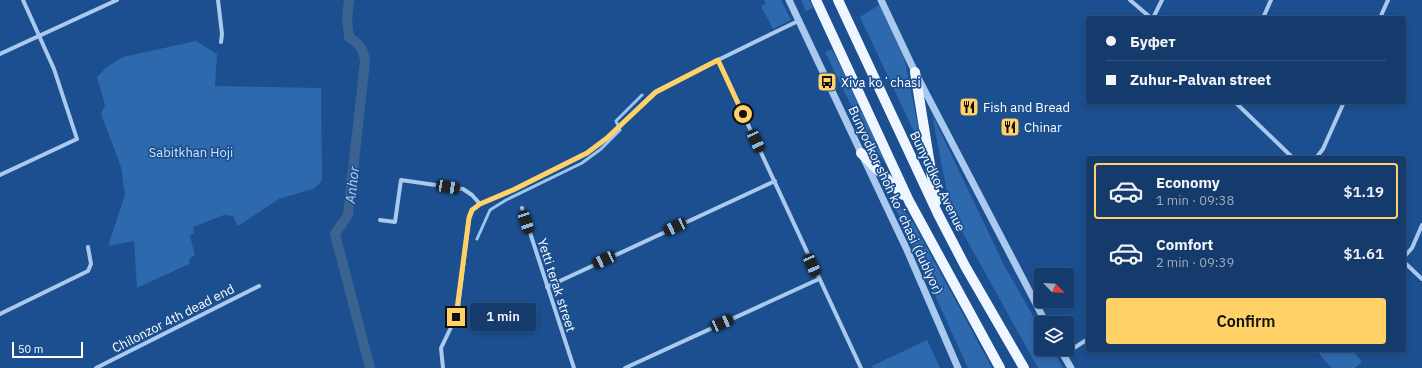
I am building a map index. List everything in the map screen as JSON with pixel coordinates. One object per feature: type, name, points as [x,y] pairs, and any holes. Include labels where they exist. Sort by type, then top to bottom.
[{"type":"main road","points":[[816,0],[908,200],[1000,368]]},
{"type":"main road","name":"Bunyudkor Avenue","points":[[838,0],[938,214],[965,266],[1024,368]]},
{"type":"main road","points":[[915,72],[938,214]]},
{"type":"main road","points":[[861,153],[908,200]]},
{"type":"street","points":[[0,175],[78,139],[54,69],[23,0]]},
{"type":"street","points":[[0,54],[117,0]]},
{"type":"street","points":[[218,0],[222,34],[221,42]]},
{"type":"street","name":"Bunyodkor shoh koʻchasi (dublyor)","points":[[789,0],[861,153],[958,368]]},
{"type":"street","points":[[881,0],[915,72],[1042,316]]},
{"type":"street","points":[[1130,0],[1150,16]]},
{"type":"street","points":[[1153,16],[1162,0]]},
{"type":"street","points":[[1264,16],[1271,0]]},
{"type":"street","points":[[1381,16],[1388,0]]},
{"type":"street","points":[[443,368],[441,348],[456,317],[469,218],[472,210],[480,204],[575,160],[599,145],[656,92],[798,20]]},
{"type":"street","points":[[718,60],[861,368]]},
{"type":"street","points":[[1237,104],[1291,156]]},
{"type":"street","points":[[1318,156],[1323,149],[1343,104]]},
{"type":"street","points":[[380,220],[395,222],[401,180],[463,189],[472,195],[480,204]]},
{"type":"street","points":[[547,287],[775,181]]},
{"type":"street","name":"Yetti terak street","points":[[522,208],[574,368]]},
{"type":"street","points":[[1406,254],[1412,248],[1422,224]]},
{"type":"street","points":[[0,314],[88,271],[91,264],[88,247]]},
{"type":"street","points":[[1406,264],[1422,279]]},
{"type":"street","points":[[625,368],[819,279]]},
{"type":"street","name":"Chilonzor 4th dead end","points":[[96,368],[259,286]]},
{"type":"street","points":[[1074,346],[1086,340]]},
{"type":"street","points":[[1064,356],[1071,368]]},
{"type":"green space","points":[[764,0],[781,0],[791,20],[773,29],[761,6],[766,4]]},
{"type":"green space","points":[[801,0],[809,0],[813,8],[806,11]]},
{"type":"green space","points":[[879,5],[904,57],[923,151],[860,17]]},
{"type":"green space","name":"Sabitkhan Hoji","points":[[196,41],[217,54],[215,86],[321,88],[322,180],[313,189],[279,199],[238,226],[233,216],[224,215],[193,227],[194,233],[190,236],[195,255],[190,258],[189,264],[137,288],[134,241],[108,246],[125,195],[121,167],[101,114],[105,105],[97,77],[107,67],[123,57]]},
{"type":"green space","points":[[832,49],[889,168],[869,142],[825,52]]},
{"type":"green space","points":[[932,114],[1004,265],[1034,318],[1034,356],[1056,356],[1063,368],[1038,368],[953,215]]},
{"type":"green space","points":[[894,198],[913,222],[992,368],[968,368],[891,199]]},
{"type":"green space","points":[[927,340],[940,368],[873,368],[872,366]]},
{"type":"green space","points":[[1318,352],[1354,352],[1362,362],[1355,368],[1331,368]]},
{"type":"waterway","name":"Anhor","points":[[349,0],[347,18],[349,37],[360,47],[365,62],[348,215],[335,234],[370,368]]},
{"type":"waterway","points":[[477,239],[490,210],[506,200],[582,163],[601,149],[620,130],[616,121],[642,95]]},
{"type":"place","name":"Xiva koʻchasi","points":[[827,82]]},
{"type":"place","name":"Fish and Bread","points":[[969,107]]},
{"type":"place","name":"Chinar","points":[[1010,127]]},
{"type":"route","points":[[456,317],[469,218],[472,210],[480,204],[513,190],[587,153],[607,138],[656,92],[718,60],[743,114]]}]
